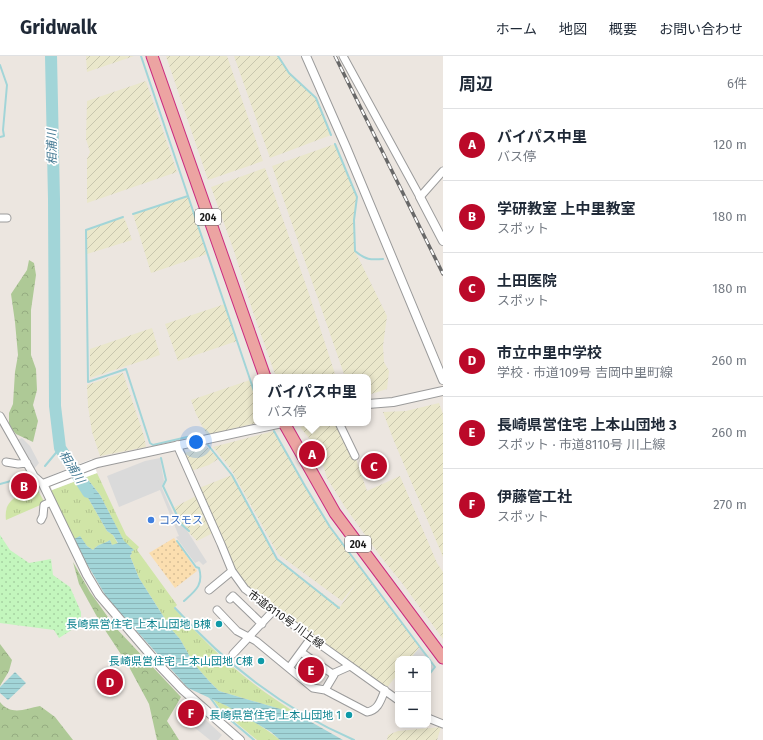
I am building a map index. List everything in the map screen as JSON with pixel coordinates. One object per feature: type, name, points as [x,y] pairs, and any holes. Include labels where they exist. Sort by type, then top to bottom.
[{"type":"highway","name":"204","points":[[152,56],[265,374]]},
{"type":"highway","name":"204","points":[[285,426],[335,513],[443,658]]},
{"type":"street","points":[[306,56],[346,147],[443,380]]},
{"type":"street","points":[[343,56],[443,241]]},
{"type":"street","points":[[420,197],[443,171]]},
{"type":"street","points":[[371,404],[393,402],[443,391]]},
{"type":"street","points":[[0,417],[34,476],[43,484],[87,575],[99,595],[160,666],[183,690],[240,740]]},
{"type":"street","points":[[43,484],[97,463],[269,426]]},
{"type":"street","points":[[340,426],[355,456]]},
{"type":"street","name":"市道8110号 川上線","points":[[177,445],[232,571],[245,589],[395,698]]},
{"type":"street","points":[[6,462],[18,464],[27,463]]},
{"type":"street","points":[[42,520],[44,505],[51,502]]},
{"type":"street","points":[[209,590],[232,571]]},
{"type":"street","points":[[239,602],[245,589]]},
{"type":"street","points":[[230,599],[233,596],[262,624]]},
{"type":"street","points":[[217,610],[237,631],[256,641],[313,688],[325,690],[367,712],[373,711],[377,708],[385,690]]},
{"type":"street","points":[[233,654],[274,610]]},
{"type":"street","points":[[289,668],[311,638]]},
{"type":"street","points":[[301,652],[332,674]]},
{"type":"street","points":[[332,674],[350,666]]},
{"type":"street","points":[[325,690],[334,676],[332,674]]},
{"type":"street","points":[[431,719],[443,724]]},
{"type":"shaded area","points":[[86,56],[134,56],[87,72]]},
{"type":"shaded area","points":[[166,56],[227,56],[263,161],[208,180]]},
{"type":"shaded area","points":[[234,56],[278,56],[289,73],[316,98],[331,135],[270,158]]},
{"type":"shaded area","points":[[146,81],[177,172],[87,203],[87,159],[90,152],[86,139],[87,101]]},
{"type":"shaded area","points":[[335,144],[357,197],[354,220],[355,251],[387,316],[383,346],[384,362],[389,371],[387,389],[371,394],[371,374],[344,374],[272,166]]},
{"type":"shaded area","points":[[265,168],[335,374],[275,374],[211,187]]},
{"type":"shaded area","points":[[188,196],[207,254],[151,273],[133,214]]},
{"type":"shaded area","points":[[123,217],[132,240],[87,254],[86,230]]},
{"type":"shaded area","points":[[225,304],[237,341],[178,361],[165,324]]},
{"type":"shaded area","points":[[152,328],[160,355],[90,378],[90,349]]},
{"type":"shaded area","points":[[123,373],[144,436],[146,447],[100,456],[92,432],[88,406],[87,385]]},
{"type":"shaded area","points":[[250,380],[253,388],[253,424],[207,435],[196,414],[191,400]]},
{"type":"shaded area","points":[[439,403],[443,414],[443,557],[383,412],[406,411]]},
{"type":"shaded area","points":[[340,426],[355,456],[367,491],[400,476],[437,563],[443,572],[443,639],[345,507],[327,478],[323,465],[309,438],[300,427]]},
{"type":"shaded area","points":[[274,431],[330,527],[420,647],[412,656],[395,656],[395,678],[385,690],[363,671],[278,611],[249,588],[238,575],[232,565],[199,488],[232,475],[277,559],[340,607],[357,582],[342,601],[278,554],[231,469],[213,447]]},
{"type":"shaded area","points":[[22,438],[30,446],[39,463],[34,469],[16,440]]},
{"type":"shaded area","points":[[207,447],[218,459],[209,465],[191,471],[184,453]]},
{"type":"shaded area","points":[[160,458],[164,481],[162,488],[175,518],[186,529],[207,562],[203,565],[199,561],[195,563],[176,537],[179,536],[160,490],[119,507],[107,476],[145,461]]},
{"type":"shaded area","points":[[196,496],[213,533],[197,541],[181,524],[173,508]]},
{"type":"shaded area","points":[[420,647],[427,656],[412,656]]},
{"type":"shaded area","points":[[431,662],[435,667],[431,672]]},
{"type":"shaded area","points":[[197,712],[222,735],[218,740],[210,740],[190,724]]},
{"type":"shaded area","points":[[441,727],[437,740],[387,740],[388,735],[398,731]]},
{"type":"green space","points":[[29,260],[34,263],[36,275],[31,310],[31,355],[36,369],[37,390],[33,405],[38,421],[33,442],[16,434],[9,426],[9,413],[13,404],[15,372],[18,355],[11,294],[27,270]]},
{"type":"green space","points":[[97,473],[126,535],[139,547],[137,550],[177,605],[174,608],[202,638],[243,676],[297,714],[219,691],[194,664],[180,639],[172,630],[139,578],[130,556],[133,550],[124,542],[100,495],[86,477]]},
{"type":"green space","points":[[76,481],[83,489],[107,531],[113,535],[118,544],[112,545],[110,540],[97,546],[93,550],[87,546],[80,537],[74,539],[51,492],[52,490]]},
{"type":"green space","points":[[37,489],[45,503],[6,520],[7,507],[14,498]]},
{"type":"green space","points":[[0,535],[10,550],[29,563],[51,559],[53,575],[70,587],[81,612],[81,624],[59,638],[54,630],[0,623]]},
{"type":"green space","points":[[73,562],[90,592],[115,627],[181,697],[167,721],[179,740],[157,740],[149,704],[128,665],[101,624],[79,584]]},
{"type":"green space","points":[[0,644],[12,660],[9,671],[0,686]]},
{"type":"green space","points":[[213,699],[248,718],[280,740],[257,740],[221,710]]},
{"type":"green space","points":[[0,702],[9,709],[14,710],[24,710],[40,706],[55,717],[73,740],[0,740]]},
{"type":"sand","points":[[174,538],[197,571],[175,588],[149,553]]},
{"type":"water","points":[[86,477],[100,495],[124,541],[134,550],[131,552],[132,553],[130,556],[139,578],[172,630],[180,639],[194,664],[209,681],[219,691],[297,714],[343,740],[280,740],[271,732],[227,706],[188,688],[107,598],[74,539],[80,536],[87,546],[93,550],[110,540],[112,545],[118,543],[113,535],[107,531],[83,489],[76,481]]},
{"type":"water","points":[[15,672],[26,683],[8,700],[0,693],[0,687]]},
{"type":"pier","points":[[92,459],[97,473],[52,490],[47,477]]},
{"type":"waterway","name":"相浦川","points":[[51,56],[54,199],[55,406],[60,448],[88,492]]},
{"type":"waterway","points":[[141,56],[188,196]]},
{"type":"waterway","points":[[278,56],[289,73],[316,98],[331,135]]},
{"type":"waterway","points":[[0,65],[7,85],[3,130],[4,136],[0,137]]},
{"type":"waterway","points":[[335,144],[357,197],[354,220],[355,251],[368,259],[383,259]]},
{"type":"waterway","points":[[133,214],[188,196],[253,388]]},
{"type":"waterway","points":[[123,217],[86,230],[88,382],[126,369],[150,443],[153,445],[200,434]]},
{"type":"waterway","points":[[274,431],[330,527],[427,656]]},
{"type":"waterway","points":[[208,445],[232,475],[277,559],[339,608]]},
{"type":"waterway","points":[[45,466],[60,448]]},
{"type":"waterway","points":[[161,458],[166,480],[163,486],[181,524],[189,531]]},
{"type":"waterway","points":[[0,484],[29,476]]},
{"type":"waterway","points":[[177,541],[196,567],[199,568],[200,574],[198,587],[184,601]]},
{"type":"waterway","points":[[175,608],[215,648],[257,684],[303,714],[354,740]]},
{"type":"waterway","points":[[431,662],[435,667],[431,672]]},
{"type":"waterway","points":[[209,696],[220,711],[254,740]]},
{"type":"railway","points":[[335,56],[443,274]]},
{"type":"place","name":"バイパス中里","points":[[312,454]]},
{"type":"place","name":"土田医院","points":[[374,466]]},
{"type":"place","name":"学研教室 上中里教室","points":[[24,486]]},
{"type":"place","name":"コスモス","points":[[151,520]]},
{"type":"place","name":"長崎県営住宅 上本山団地 B棟","points":[[219,624]]},
{"type":"place","name":"長崎県営住宅 上本山団地 C棟","points":[[261,661]]},
{"type":"place","name":"長崎県営住宅 上本山団地 3","points":[[311,670]]},
{"type":"place","name":"市立中里中学校","points":[[110,682]]},
{"type":"place","name":"伊藤管工社","points":[[191,713]]},
{"type":"place","name":"長崎県営住宅 上本山団地 1","points":[[349,715]]}]
